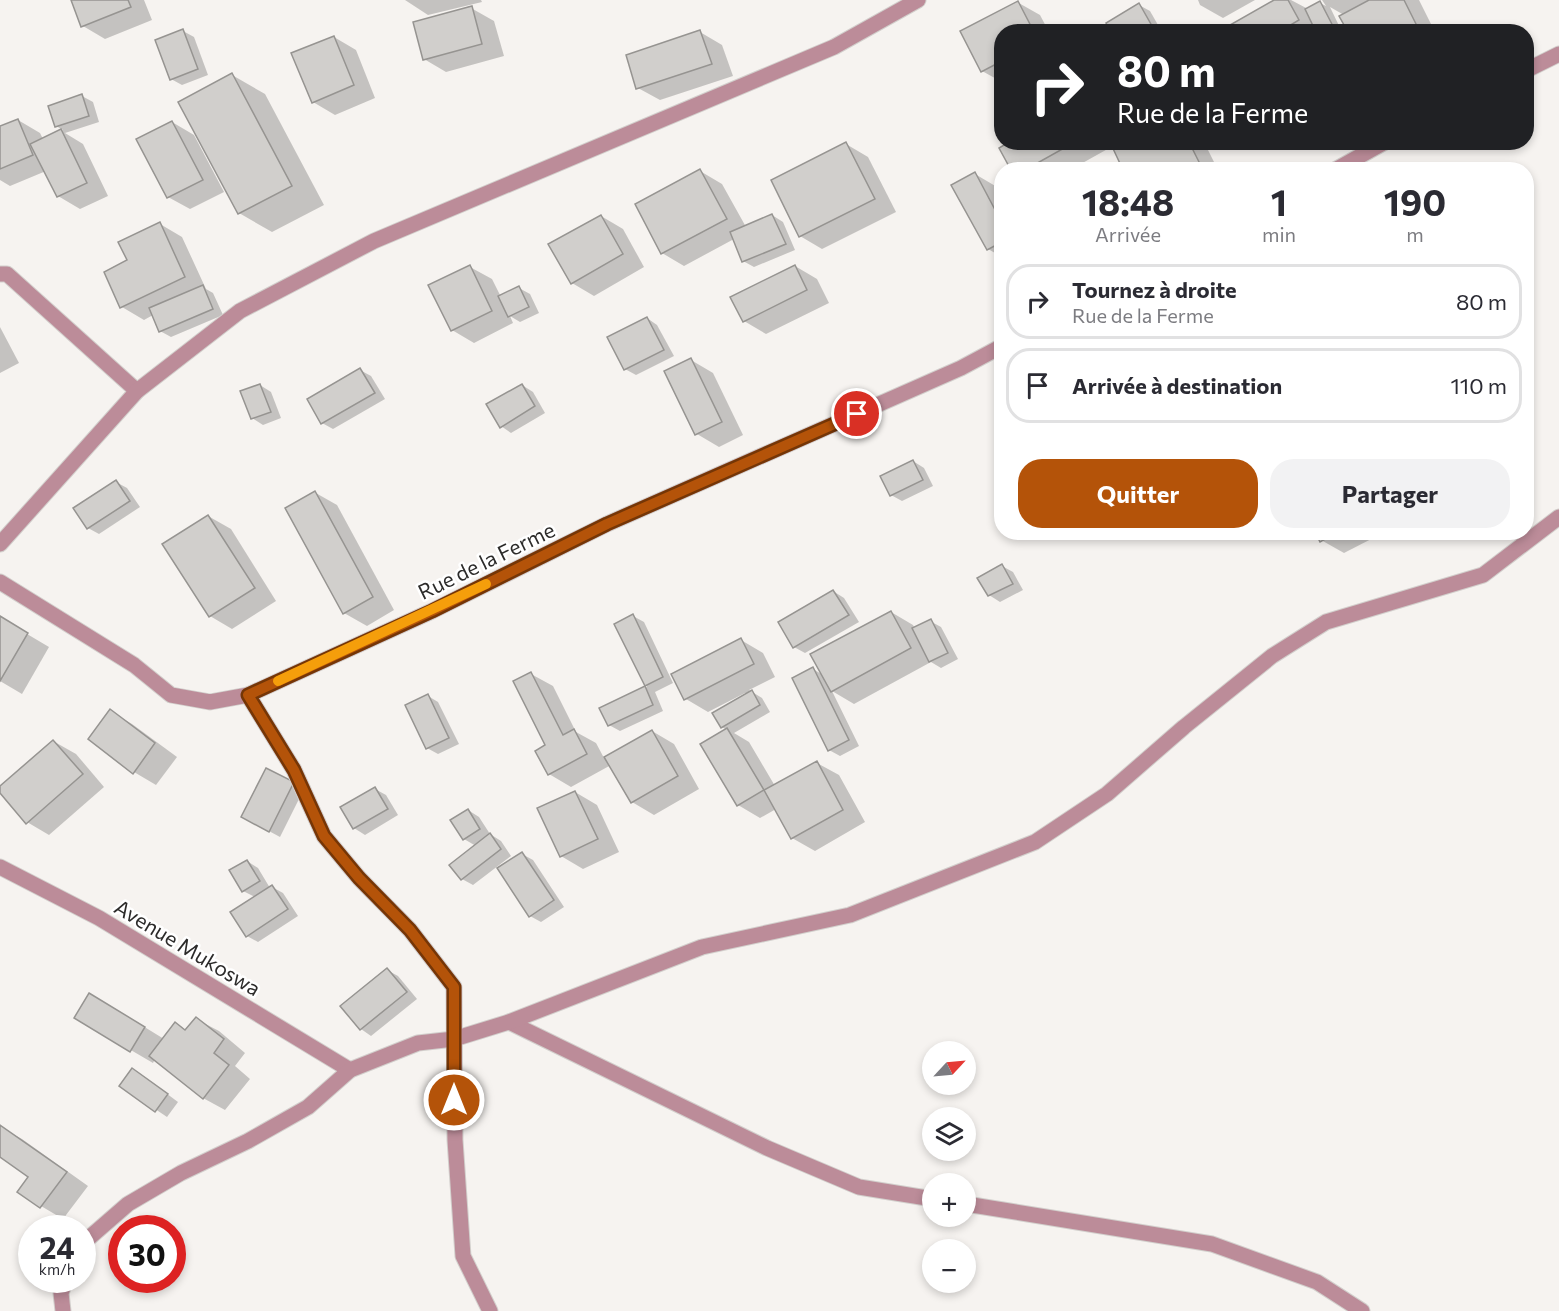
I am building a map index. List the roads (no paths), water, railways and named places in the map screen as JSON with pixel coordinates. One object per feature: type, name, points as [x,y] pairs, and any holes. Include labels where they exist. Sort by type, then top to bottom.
[{"type":"street","points":[[0,544],[137,391],[240,311],[374,241],[834,47],[918,0]]},
{"type":"street","points":[[1534,66],[1559,54]]},
{"type":"street","points":[[1349,162],[1371,150]]},
{"type":"street","points":[[0,274],[7,274],[137,391]]},
{"type":"street","name":"Rue de la Ferme","points":[[0,582],[134,665],[171,695],[210,702],[248,695],[432,611],[607,524],[961,368],[994,350]]},
{"type":"street","points":[[1534,536],[1559,517]]},
{"type":"street","points":[[96,1232],[128,1204],[181,1173],[248,1141],[308,1107],[351,1070],[418,1043],[454,1039],[509,1022],[702,947],[850,915],[1035,842],[1107,794],[1184,727],[1272,656],[1326,622],[1483,575],[1529,540]]},
{"type":"street","points":[[248,695],[294,770],[324,836],[359,878],[410,930],[454,987],[455,1140],[463,1256],[490,1311]]},
{"type":"street","name":"Avenue Mukoswa","points":[[0,867],[99,918],[351,1070]]},
{"type":"street","points":[[509,1022],[767,1148],[859,1187],[922,1197]]},
{"type":"street","points":[[976,1206],[1212,1244],[1317,1282],[1362,1311]]},
{"type":"street","points":[[61,1293],[63,1311]]}]
